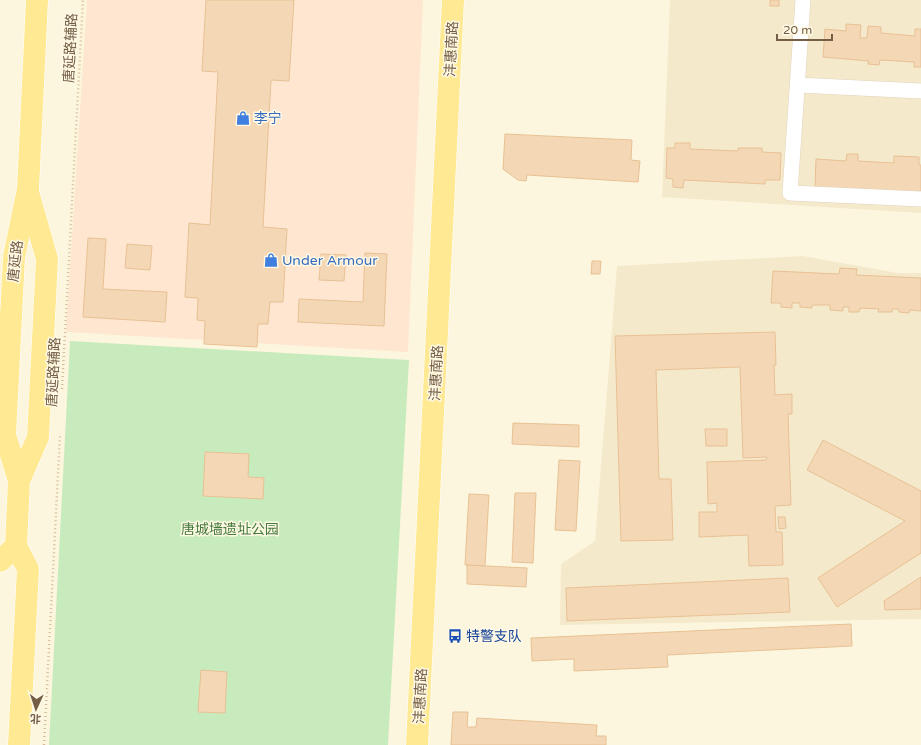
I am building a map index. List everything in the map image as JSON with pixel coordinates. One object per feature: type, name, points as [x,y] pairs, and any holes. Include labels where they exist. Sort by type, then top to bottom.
[{"type":"main road","name":"唐延路","points":[[16,546],[19,481],[4,434],[14,257],[28,189],[36,0]]},
{"type":"main road","name":"沣惠南路","points":[[418,745],[453,0]]},
{"type":"main road","points":[[19,481],[38,437],[47,259],[28,189]]},
{"type":"main road","points":[[0,561],[16,546],[28,569],[19,745]]},
{"type":"street","points":[[803,0],[790,193],[921,199]]},
{"type":"street","points":[[798,85],[921,91]]},
{"type":"path","name":"唐延路辅路","points":[[62,396],[83,0]]},
{"type":"path","points":[[44,745],[60,436]]},
{"type":"shaded area","points":[[87,0],[423,0],[408,352],[66,332]]},
{"type":"shaded area","points":[[670,0],[921,0],[921,213],[662,197]]},
{"type":"shaded area","points":[[803,256],[898,273],[921,273],[921,619],[560,625],[561,564],[595,541],[617,266]]},
{"type":"green space","name":"唐城墙遗址公园","points":[[70,341],[409,360],[388,745],[49,745]]},
{"type":"building","points":[[206,0],[294,0],[289,81],[271,80],[263,227],[287,229],[283,302],[270,302],[268,324],[258,324],[257,347],[204,344],[205,321],[197,320],[198,298],[185,297],[189,223],[210,225],[218,72],[202,71]]},
{"type":"building","points":[[770,0],[779,0],[779,6],[770,6]]},
{"type":"building","points":[[846,24],[861,25],[860,38],[867,38],[868,26],[881,27],[881,33],[915,36],[915,29],[921,29],[921,67],[914,67],[914,62],[880,60],[879,65],[868,64],[869,61],[823,57],[825,29],[846,31]]},
{"type":"building","points":[[505,134],[632,140],[631,160],[640,161],[638,182],[527,175],[526,181],[518,180],[503,169]]},
{"type":"building","points":[[675,143],[690,143],[690,149],[738,151],[738,148],[762,148],[762,152],[781,153],[780,180],[765,180],[765,184],[684,180],[683,188],[673,187],[673,179],[666,178],[667,148],[675,148]]},
{"type":"building","points":[[847,154],[858,154],[858,161],[894,163],[894,156],[919,157],[919,165],[921,165],[921,193],[861,189],[861,193],[815,187],[816,159],[846,161]]},
{"type":"building","points":[[88,238],[106,239],[103,289],[167,292],[165,322],[83,317]]},
{"type":"building","points":[[127,244],[152,246],[150,270],[125,268]]},
{"type":"building","points":[[365,253],[387,254],[384,326],[298,322],[299,299],[363,302]]},
{"type":"building","points":[[321,254],[346,255],[344,281],[319,280]]},
{"type":"building","points":[[592,261],[601,261],[600,274],[591,274]]},
{"type":"building","points":[[840,268],[857,269],[856,275],[921,278],[921,311],[910,310],[909,313],[899,312],[899,309],[892,309],[892,312],[878,312],[879,309],[860,308],[859,312],[849,312],[849,307],[843,307],[843,311],[830,310],[830,305],[812,305],[812,308],[800,307],[800,303],[792,303],[792,308],[781,307],[781,303],[771,303],[773,271],[839,274]]},
{"type":"building","points":[[775,332],[775,395],[792,394],[792,414],[788,414],[791,505],[775,506],[776,532],[782,532],[783,565],[749,566],[748,535],[699,537],[699,512],[717,512],[717,503],[708,504],[707,462],[766,460],[767,457],[743,458],[740,367],[656,370],[659,479],[671,479],[673,540],[621,541],[615,336]]},
{"type":"building","points":[[513,423],[579,425],[579,447],[512,444]]},
{"type":"building","points":[[705,429],[727,429],[727,446],[706,446]]},
{"type":"building","points":[[823,440],[921,491],[921,553],[837,607],[818,578],[905,521],[807,470]]},
{"type":"building","points":[[205,452],[249,454],[248,477],[264,478],[263,499],[203,496]]},
{"type":"building","points":[[559,460],[580,461],[576,531],[555,530]]},
{"type":"building","points":[[515,493],[536,493],[533,563],[512,562]]},
{"type":"building","points":[[469,494],[489,495],[485,566],[465,565]]},
{"type":"building","points":[[778,517],[785,517],[786,528],[779,529]]},
{"type":"building","points":[[467,565],[527,568],[526,587],[467,584]]},
{"type":"building","points":[[921,577],[921,609],[885,610],[884,601]]},
{"type":"building","points":[[788,578],[790,612],[567,621],[566,588]]},
{"type":"building","points":[[851,624],[852,646],[667,655],[668,667],[574,671],[574,659],[532,661],[531,638]]},
{"type":"building","points":[[201,670],[227,672],[225,713],[198,712]]},
{"type":"building","points":[[453,712],[468,712],[467,727],[476,727],[477,718],[597,725],[596,736],[606,736],[606,745],[451,745]]},
{"type":"place","name":"李宁","points":[[243,118]]},
{"type":"place","name":"Under Armour","points":[[271,260]]},
{"type":"place","name":"特警支队","points":[[455,636]]}]
